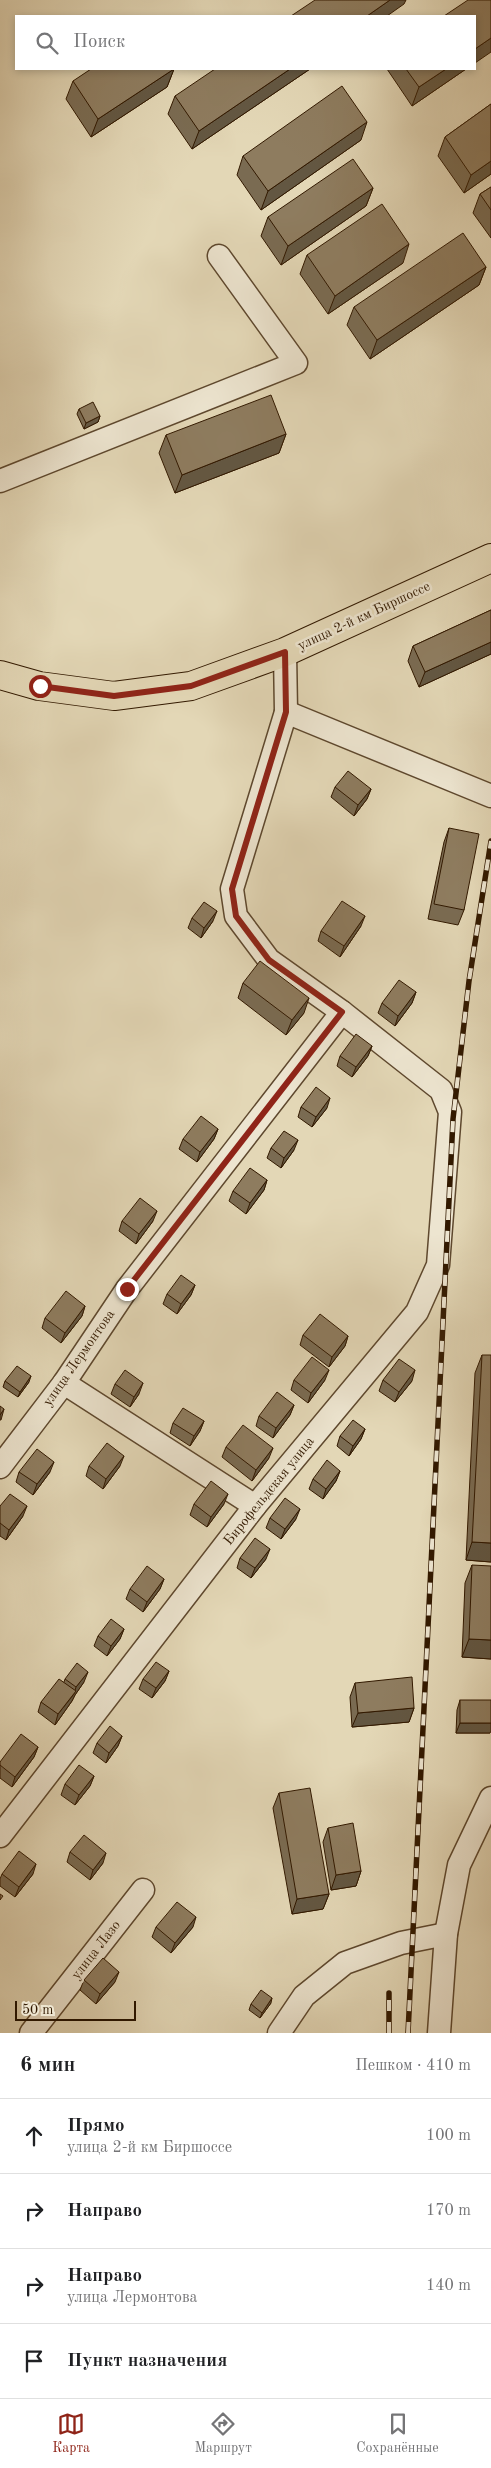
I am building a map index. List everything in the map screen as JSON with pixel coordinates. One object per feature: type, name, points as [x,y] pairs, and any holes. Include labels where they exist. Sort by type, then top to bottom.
[{"type":"main road","name":"улица 2-й км Биршоссе","points":[[0,675],[40,686],[114,696],[191,686],[285,652],[491,558]]},
{"type":"street","points":[[0,481],[296,364],[219,256]]},
{"type":"street","points":[[285,652],[286,712],[232,889],[236,916],[269,960],[342,1012]]},
{"type":"street","points":[[286,712],[491,796]]},
{"type":"street","name":"Бирофельдская улица","points":[[0,1836],[255,1506],[417,1312],[438,1265],[450,1112],[441,1090],[342,1012]]},
{"type":"street","name":"улица Лермонтова","points":[[0,1467],[64,1383],[127,1289],[342,1012]]},
{"type":"street","points":[[64,1383],[255,1506]]},
{"type":"street","points":[[439,2033],[446,1934],[459,1865],[491,1798]]},
{"type":"street","name":"улица Лазо","points":[[31,2033],[143,1890]]},
{"type":"street","points":[[279,2033],[304,1996],[345,1963],[401,1943],[446,1934]]},
{"type":"building","points":[[315,0],[390,0],[368,15],[292,15]]},
{"type":"building","points":[[468,0],[491,0],[491,38],[476,48],[476,15],[446,15]]},
{"type":"building","points":[[90,70],[172,70],[98,119],[73,81]]},
{"type":"building","points":[[214,70],[289,70],[199,131],[175,96]]},
{"type":"building","points":[[407,70],[444,70],[419,87]]},
{"type":"building","points":[[342,86],[367,122],[268,191],[243,156]]},
{"type":"building","points":[[491,104],[491,161],[471,175],[445,137]]},
{"type":"building","points":[[353,159],[373,188],[288,246],[268,217]]},
{"type":"building","points":[[491,187],[491,210],[480,194]]},
{"type":"building","points":[[382,204],[409,244],[335,296],[307,255]]},
{"type":"building","points":[[463,233],[486,267],[377,340],[354,307]]},
{"type":"building","points":[[271,395],[286,434],[182,475],[166,435]]},
{"type":"building","points":[[93,402],[100,416],[86,423],[79,409]]},
{"type":"building","points":[[491,610],[491,642],[425,672],[413,646]]},
{"type":"building","points":[[348,771],[371,789],[358,805],[335,787]]},
{"type":"building","points":[[449,828],[479,834],[464,910],[434,904]]},
{"type":"building","points":[[342,901],[365,916],[344,946],[321,931]]},
{"type":"building","points":[[204,902],[217,911],[204,928],[192,918]]},
{"type":"building","points":[[260,961],[309,998],[292,1020],[243,983]]},
{"type":"building","points":[[399,980],[416,992],[398,1016],[382,1003]]},
{"type":"building","points":[[356,1034],[372,1046],[356,1067],[340,1056]]},
{"type":"building","points":[[316,1087],[330,1098],[316,1117],[301,1107]]},
{"type":"building","points":[[201,1116],[218,1129],[200,1152],[183,1139]]},
{"type":"building","points":[[284,1131],[298,1140],[284,1158],[271,1148]]},
{"type":"building","points":[[250,1168],[267,1180],[250,1203],[233,1191]]},
{"type":"building","points":[[140,1198],[157,1211],[139,1234],[122,1221]]},
{"type":"building","points":[[181,1275],[195,1285],[181,1304],[167,1294]]},
{"type":"building","points":[[66,1291],[85,1306],[65,1333],[45,1318]]},
{"type":"building","points":[[320,1314],[348,1336],[332,1357],[303,1335]]},
{"type":"building","points":[[482,1355],[491,1355],[491,1543],[472,1542]]},
{"type":"building","points":[[312,1357],[329,1370],[311,1393],[294,1380]]},
{"type":"building","points":[[399,1359],[415,1370],[399,1392],[383,1380]]},
{"type":"building","points":[[17,1366],[31,1376],[20,1392],[5,1381]]},
{"type":"building","points":[[125,1370],[143,1383],[134,1397],[115,1384]]},
{"type":"building","points":[[277,1392],[294,1405],[276,1428],[259,1416]]},
{"type":"building","points":[[0,1406],[4,1409],[0,1415]]},
{"type":"building","points":[[183,1408],[204,1421],[194,1436],[173,1423]]},
{"type":"building","points":[[353,1420],[365,1429],[353,1446],[340,1436]]},
{"type":"building","points":[[243,1425],[273,1448],[256,1470],[226,1447]]},
{"type":"building","points":[[107,1443],[124,1456],[106,1479],[89,1466]]},
{"type":"building","points":[[37,1449],[54,1462],[37,1484],[19,1472]]},
{"type":"building","points":[[327,1460],[340,1471],[326,1489],[313,1479]]},
{"type":"building","points":[[211,1481],[228,1494],[211,1517],[194,1504]]},
{"type":"building","points":[[10,1494],[27,1506],[9,1530],[0,1523],[0,1506]]},
{"type":"building","points":[[285,1498],[300,1509],[285,1529],[270,1518]]},
{"type":"building","points":[[255,1538],[270,1549],[255,1568],[240,1558]]},
{"type":"building","points":[[472,1565],[491,1566],[491,1640],[469,1639]]},
{"type":"building","points":[[147,1566],[164,1579],[147,1602],[130,1589]]},
{"type":"building","points":[[111,1619],[124,1629],[111,1646],[98,1636]]},
{"type":"building","points":[[156,1662],[169,1671],[156,1688],[143,1679]]},
{"type":"building","points":[[77,1663],[88,1672],[76,1687],[65,1679]]},
{"type":"building","points":[[412,1677],[414,1708],[358,1713],[355,1683]]},
{"type":"building","points":[[59,1679],[76,1691],[58,1714],[41,1702]]},
{"type":"building","points":[[460,1700],[491,1700],[491,1723],[460,1723]]},
{"type":"building","points":[[110,1726],[122,1736],[109,1753],[97,1743]]},
{"type":"building","points":[[21,1734],[38,1747],[15,1777],[0,1765],[0,1762]]},
{"type":"building","points":[[79,1765],[94,1776],[79,1795],[65,1784]]},
{"type":"building","points":[[310,1788],[329,1894],[297,1899],[279,1793]]},
{"type":"building","points":[[353,1823],[361,1871],[336,1875],[328,1828]]},
{"type":"building","points":[[84,1835],[106,1853],[93,1870],[70,1852]]},
{"type":"building","points":[[19,1851],[36,1864],[19,1887],[2,1874]]},
{"type":"building","points":[[177,1902],[196,1917],[175,1943],[156,1927]]},
{"type":"building","points":[[103,1958],[119,1972],[100,1994],[84,1980]]},
{"type":"building","points":[[261,1990],[272,1998],[262,2013],[251,2004]]},
{"type":"railway","points":[[408,2033],[453,1119],[469,981],[491,841]]},
{"type":"railway","points":[[389,1993],[389,2033]]},
{"type":"route","points":[[40,686],[114,696],[191,686],[285,652],[286,712],[232,889],[236,916],[269,960],[342,1012],[127,1289]]}]
